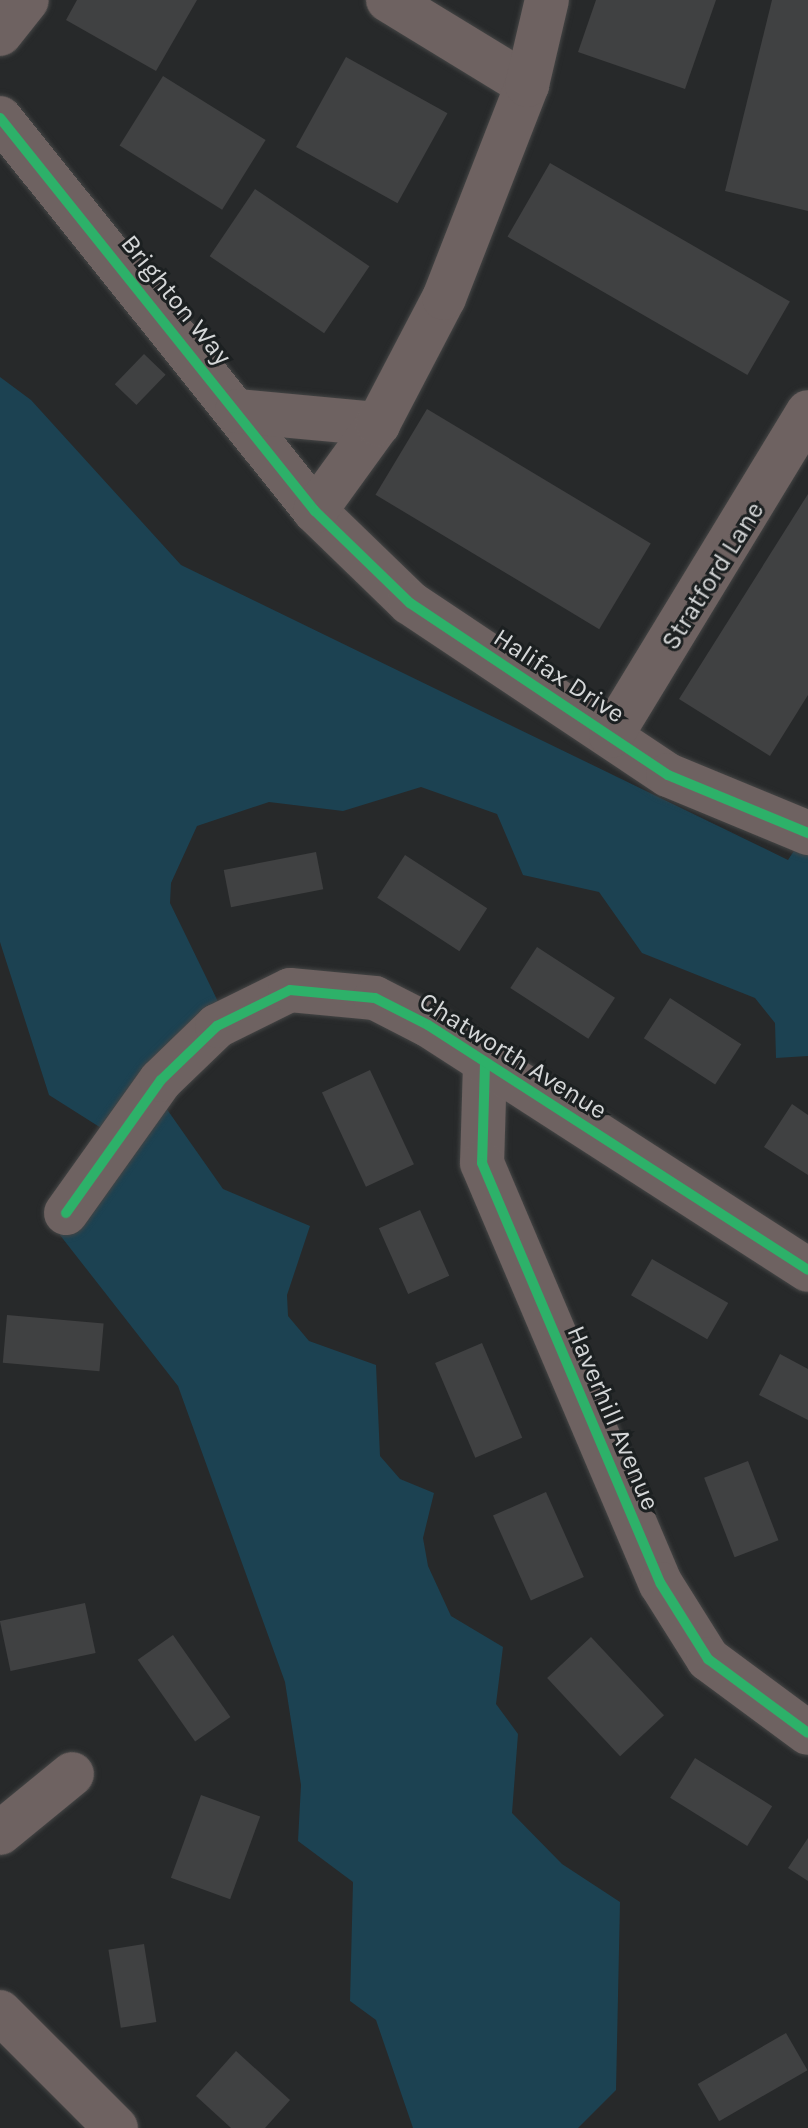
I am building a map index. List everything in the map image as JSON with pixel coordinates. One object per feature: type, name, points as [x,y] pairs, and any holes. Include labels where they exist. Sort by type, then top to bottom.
[{"type":"street","points":[[0,34],[27,0]]},
{"type":"street","points":[[388,0],[527,85]]},
{"type":"street","points":[[315,511],[378,424],[444,298],[527,85],[547,0]]},
{"type":"street","name":"Brighton Way","points":[[0,118],[315,511]]},
{"type":"street","points":[[237,411],[378,424]]},
{"type":"street","name":"Stratford Lane","points":[[611,736],[808,412]]},
{"type":"street","name":"Halifax Drive","points":[[315,511],[410,603],[668,775],[808,833]]},
{"type":"street","name":"Chatworth Avenue","points":[[66,1213],[161,1080],[217,1026],[290,990],[375,998],[485,1064],[808,1270]]},
{"type":"street","name":"Haverhill Avenue","points":[[485,1064],[482,1163],[661,1584],[708,1659],[808,1733]]},
{"type":"street","points":[[0,1833],[72,1774]]},
{"type":"street","points":[[0,2012],[116,2128]]},
{"type":"shaded area","points":[[0,377],[31,400],[181,565],[788,860],[808,829],[808,1056],[776,1058],[775,1023],[755,998],[642,953],[599,892],[523,875],[497,814],[421,787],[343,811],[269,802],[197,826],[171,883],[170,903],[225,1016],[152,1088],[223,1189],[310,1226],[287,1295],[288,1316],[309,1341],[376,1365],[380,1456],[400,1479],[434,1493],[423,1538],[428,1566],[451,1616],[503,1647],[496,1704],[518,1734],[512,1813],[562,1864],[620,1902],[616,2090],[578,2128],[413,2128],[376,2020],[350,2001],[353,1882],[298,1841],[301,1785],[285,1682],[178,1386],[56,1230],[109,1133],[49,1095],[0,942]]},
{"type":"building","points":[[77,0],[197,0],[156,71],[66,20]]},
{"type":"building","points":[[596,0],[716,0],[685,89],[578,52]]},
{"type":"building","points":[[772,0],[808,0],[808,211],[725,191]]},
{"type":"building","points":[[346,57],[447,113],[398,203],[296,147]]},
{"type":"building","points":[[163,76],[266,140],[222,210],[120,146]]},
{"type":"building","points":[[550,163],[790,302],[747,375],[508,237]]},
{"type":"building","points":[[255,189],[369,266],[324,333],[210,256]]},
{"type":"building","points":[[144,354],[166,375],[136,405],[115,384]]},
{"type":"building","points":[[427,409],[651,543],[599,629],[375,495]]},
{"type":"building","points":[[808,494],[808,695],[770,756],[679,699]]},
{"type":"building","points":[[316,852],[323,889],[231,907],[224,870]]},
{"type":"building","points":[[405,855],[487,908],[459,951],[377,898]]},
{"type":"building","points":[[537,947],[615,998],[588,1039],[510,988]]},
{"type":"building","points":[[670,998],[741,1044],[715,1085],[644,1038]]},
{"type":"building","points":[[370,1070],[414,1164],[366,1187],[322,1092]]},
{"type":"building","points":[[792,1104],[808,1115],[808,1175],[764,1147]]},
{"type":"building","points":[[420,1210],[449,1276],[408,1294],[379,1228]]},
{"type":"building","points":[[652,1259],[728,1303],[707,1339],[631,1295]]},
{"type":"building","points":[[7,1315],[104,1323],[99,1371],[3,1363]]},
{"type":"building","points":[[482,1343],[522,1438],[475,1458],[435,1363]]},
{"type":"building","points":[[780,1354],[808,1369],[808,1420],[759,1395]]},
{"type":"building","points":[[748,1461],[778,1540],[735,1557],[704,1478]]},
{"type":"building","points":[[546,1492],[584,1577],[531,1601],[493,1516]]},
{"type":"building","points":[[85,1603],[96,1653],[11,1671],[0,1621]]},
{"type":"building","points":[[173,1635],[230,1717],[195,1742],[138,1660]]},
{"type":"building","points":[[591,1637],[664,1715],[620,1756],[547,1678]]},
{"type":"building","points":[[695,1758],[772,1806],[747,1846],[670,1798]]},
{"type":"building","points":[[201,1795],[260,1817],[230,1899],[171,1878]]},
{"type":"building","points":[[808,1838],[808,1881],[788,1868]]},
{"type":"building","points":[[144,1944],[156,2022],[121,2028],[108,1950]]},
{"type":"building","points":[[786,2033],[808,2070],[719,2121],[698,2084]]},
{"type":"building","points":[[236,2051],[290,2100],[265,2128],[231,2128],[196,2096]]},
{"type":"cycle path","points":[[0,118],[315,511],[410,603],[668,775],[808,833]]},
{"type":"cycle path","points":[[66,1213],[161,1080],[217,1026],[290,990],[375,998],[428,1025],[808,1270]]},
{"type":"cycle path","points":[[485,1064],[482,1163],[661,1584],[708,1659],[808,1733]]}]
